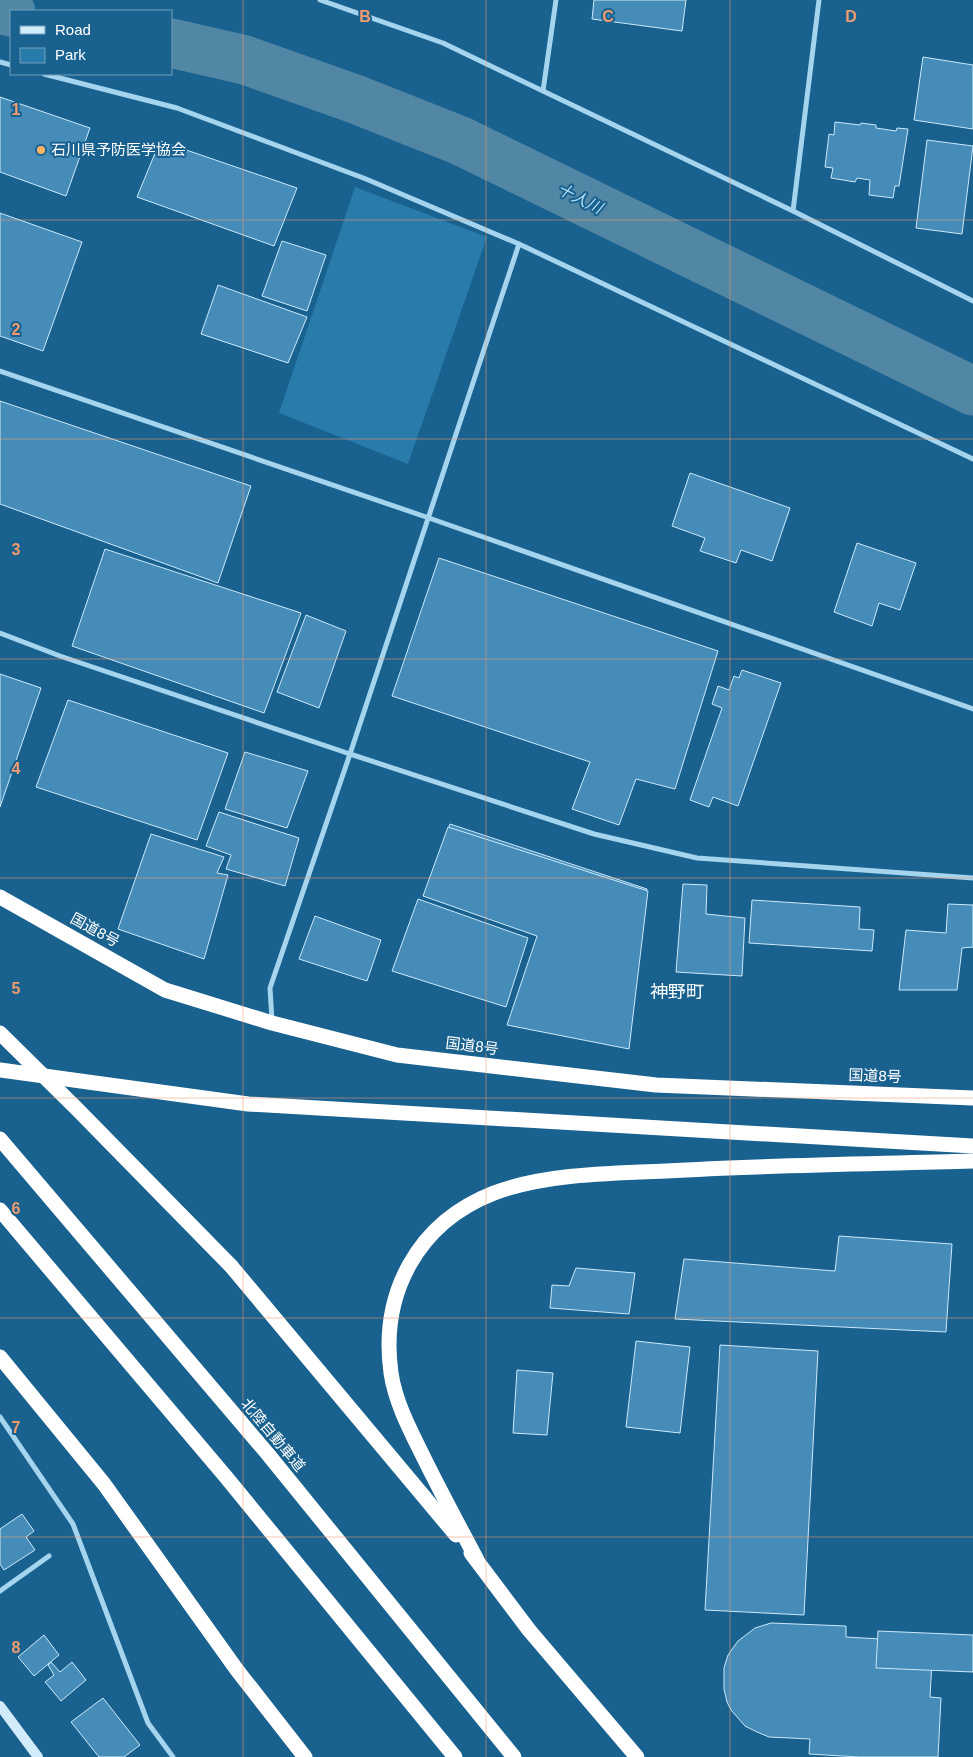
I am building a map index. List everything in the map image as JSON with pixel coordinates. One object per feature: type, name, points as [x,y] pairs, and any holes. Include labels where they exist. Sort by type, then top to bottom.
[{"type":"highway","name":"国道8号","points":[[0,897],[165,990],[272,1023],[397,1055],[656,1085],[973,1098]]},
{"type":"highway","points":[[0,1033],[231,1266],[477,1560],[530,1630],[638,1757]]},
{"type":"highway","points":[[0,1070],[248,1104],[973,1146]]},
{"type":"highway","name":"北陸自動車道","points":[[0,1139],[267,1453],[514,1757]]},
{"type":"highway","points":[[477,1560],[430,1472],[405,1419],[392,1375],[389,1335],[394,1298],[408,1266],[431,1235],[461,1210],[494,1193],[544,1180],[607,1174],[704,1169],[973,1161]]},
{"type":"highway","points":[[0,1210],[233,1484],[455,1757]]},
{"type":"highway","points":[[0,1357],[104,1484],[237,1670],[304,1757]]},
{"type":"street","points":[[320,0],[443,43],[793,211],[973,301]]},
{"type":"street","points":[[543,91],[556,0]]},
{"type":"street","points":[[793,211],[819,0]]},
{"type":"street","points":[[48,75],[177,108],[366,179],[519,244],[973,460]]},
{"type":"street","points":[[272,1023],[270,988],[429,518],[519,244]]},
{"type":"street","points":[[0,371],[429,518],[973,709]]},
{"type":"street","points":[[0,633],[70,659],[350,754],[594,834],[697,858],[973,878]]},
{"type":"street","points":[[0,1418],[73,1524],[148,1723],[173,1757]]},
{"type":"street","points":[[0,1592],[49,1556]]},
{"type":"street","points":[[0,1706],[38,1757]]},
{"type":"green space","points":[[355,187],[487,237],[408,464],[279,413]]},
{"type":"building","points":[[594,0],[686,0],[682,31],[592,19]]},
{"type":"building","points":[[923,57],[973,65],[973,129],[914,120]]},
{"type":"building","name":"石川県予防医学協会","points":[[0,97],[90,128],[66,196],[0,172]]},
{"type":"building","points":[[835,122],[876,125],[876,128],[896,131],[897,128],[908,129],[899,186],[895,186],[893,198],[869,195],[870,180],[857,178],[855,182],[831,178],[833,168],[825,167],[829,134],[834,135]]},
{"type":"building","points":[[927,140],[973,146],[962,234],[916,228]]},
{"type":"building","points":[[160,141],[297,188],[274,246],[137,197]]},
{"type":"building","points":[[0,213],[82,242],[43,351],[0,336]]},
{"type":"building","points":[[282,241],[326,255],[307,311],[262,296]]},
{"type":"building","points":[[218,285],[307,317],[288,363],[201,334]]},
{"type":"building","points":[[0,401],[251,486],[218,583],[0,504]]},
{"type":"building","points":[[690,473],[790,508],[772,561],[741,550],[736,563],[700,551],[705,538],[672,526]]},
{"type":"building","points":[[857,543],[916,563],[900,610],[879,603],[872,626],[834,612]]},
{"type":"building","points":[[105,549],[301,613],[264,713],[72,646]]},
{"type":"building","points":[[439,558],[718,651],[675,789],[636,779],[619,825],[572,809],[590,762],[392,696]]},
{"type":"building","points":[[306,615],[346,631],[319,708],[277,692]]},
{"type":"building","points":[[742,670],[781,683],[738,806],[713,797],[709,807],[690,800],[722,708],[712,704],[718,686],[729,690],[734,676],[739,678]]},
{"type":"building","points":[[0,674],[41,688],[0,807]]},
{"type":"building","points":[[68,700],[228,753],[197,840],[36,787]]},
{"type":"building","points":[[245,752],[308,771],[287,828],[225,809]]},
{"type":"building","points":[[219,812],[299,838],[285,886],[226,869],[231,855],[206,846]]},
{"type":"building","points":[[450,824],[647,889],[638,916],[553,888],[556,880],[443,843]]},
{"type":"building","points":[[448,827],[648,891],[629,1049],[507,1025],[537,936],[423,896]]},
{"type":"building","points":[[151,834],[224,857],[217,873],[228,875],[204,959],[118,929]]},
{"type":"building","points":[[683,884],[707,885],[706,914],[745,918],[742,976],[676,972]]},
{"type":"building","points":[[418,899],[528,938],[506,1007],[392,971]]},
{"type":"building","points":[[752,900],[860,907],[859,929],[874,930],[872,951],[749,943]]},
{"type":"building","points":[[948,904],[973,905],[973,947],[962,948],[957,990],[899,990],[906,930],[946,933]]},
{"type":"building","points":[[315,916],[381,940],[367,981],[299,959]]},
{"type":"building","points":[[839,1236],[952,1244],[946,1332],[675,1319],[684,1259],[835,1271]]},
{"type":"building","points":[[576,1268],[635,1273],[629,1314],[550,1308],[552,1285],[569,1286]]},
{"type":"building","points":[[636,1341],[690,1347],[680,1433],[626,1427]]},
{"type":"building","points":[[720,1345],[818,1351],[804,1615],[705,1610]]},
{"type":"building","points":[[517,1370],[553,1373],[547,1435],[513,1433]]},
{"type":"building","points":[[22,1514],[34,1531],[26,1537],[35,1550],[4,1570],[0,1564],[0,1529]]},
{"type":"building","points":[[771,1623],[846,1626],[846,1637],[933,1642],[930,1697],[941,1698],[938,1757],[859,1757],[809,1754],[810,1739],[769,1737],[745,1726],[731,1710],[727,1702],[724,1689],[724,1668],[728,1655],[738,1641],[755,1628]]},
{"type":"building","points":[[878,1631],[973,1635],[973,1672],[876,1668]]},
{"type":"building","points":[[44,1635],[59,1655],[34,1676],[18,1657]]},
{"type":"building","points":[[51,1662],[60,1672],[72,1662],[86,1680],[61,1701],[45,1682],[54,1675],[48,1665]]},
{"type":"building","points":[[103,1698],[140,1745],[124,1757],[99,1757],[71,1722]]},
{"type":"waterway","name":"十人川","points":[[0,9],[10,12]]},
{"type":"waterway","name":"十人川","points":[[172,43],[245,60],[355,99],[461,141],[973,391]]},
{"type":"place","name":"石川県予防医学協会","points":[[41,150]]},
{"type":"district","name":"神野町","points":[[677,992]]}]
